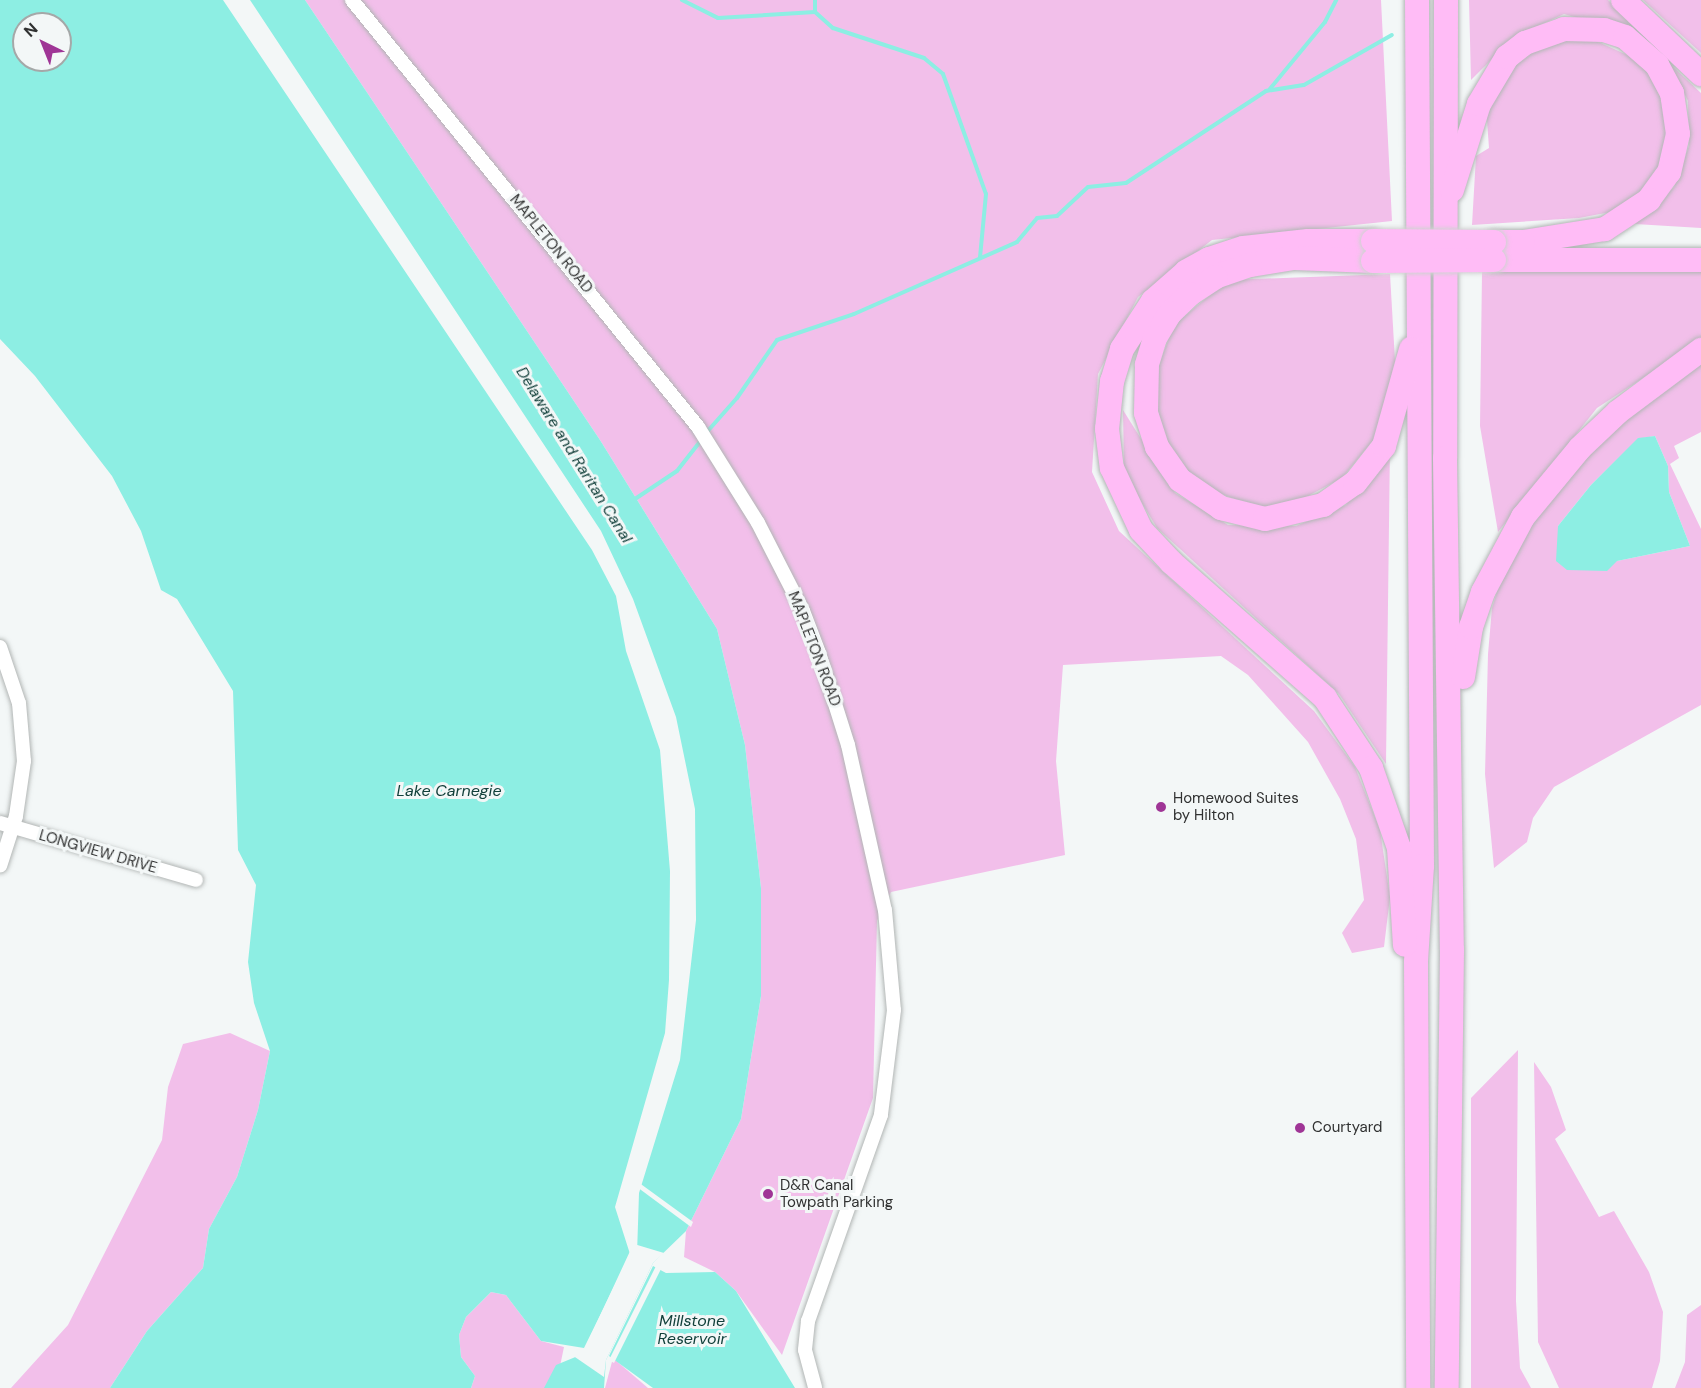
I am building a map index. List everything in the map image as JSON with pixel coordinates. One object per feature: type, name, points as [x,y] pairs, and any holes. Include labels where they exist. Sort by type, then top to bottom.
[{"type":"highway","points":[[1417,0],[1417,323],[1422,866],[1416,963],[1418,1388]]},
{"type":"highway","points":[[1446,0],[1445,458],[1452,729],[1447,1388]]},
{"type":"highway","points":[[1623,0],[1701,74]]},
{"type":"highway","points":[[1446,209],[1479,104],[1507,57],[1525,43],[1564,28],[1604,30],[1625,37],[1650,56],[1672,93],[1678,134],[1669,172],[1649,200],[1624,220],[1588,233],[1523,242],[1494,251]]},
{"type":"highway","points":[[1373,251],[1308,241],[1243,248],[1209,259],[1186,272],[1153,301],[1122,349],[1107,410],[1108,439],[1120,491],[1141,530],[1172,564],[1312,685],[1354,739],[1371,768],[1399,848],[1403,942],[1416,963]]},
{"type":"highway","points":[[1523,242],[1701,245]]},
{"type":"highway","points":[[1417,323],[1393,425],[1384,446],[1355,483],[1323,505],[1284,517],[1245,516],[1200,497],[1168,465],[1152,435],[1144,388],[1155,338],[1177,307],[1216,277],[1250,265],[1294,258],[1373,251],[1494,251],[1701,261]]},
{"type":"highway","points":[[1452,729],[1460,708],[1471,627],[1502,551],[1523,517],[1580,448],[1610,419],[1701,350]]},
{"type":"street","name":"MAPLETON ROAD","points":[[352,0],[698,427],[714,450],[777,559],[819,653],[848,745],[890,937],[894,1010],[887,1086],[872,1146],[808,1321],[805,1350],[815,1388]]},
{"type":"street","points":[[0,647],[13,678],[24,732],[21,790],[6,825],[0,866]]},
{"type":"street","name":"LONGVIEW DRIVE","points":[[6,825],[196,880]]},
{"type":"shaded area","points":[[305,0],[1381,0],[1392,221],[1212,240],[1138,297],[1098,374],[1092,472],[1119,531],[1314,711],[1355,767],[1380,830],[1390,897],[1384,947],[1352,953],[1342,933],[1364,900],[1356,839],[1340,799],[1308,742],[1248,675],[1221,656],[1063,665],[1056,761],[1065,855],[891,892],[877,921],[873,1098],[782,1355],[736,1291],[715,1272],[684,1257],[686,1231],[741,1119],[761,996],[761,888],[745,745],[717,629],[600,440]]},
{"type":"shaded area","points":[[1469,0],[1608,0],[1648,38],[1564,14],[1514,37],[1471,80]]},
{"type":"shaded area","points":[[1643,0],[1701,0],[1701,53]]},
{"type":"shaded area","points":[[1549,40],[1594,40],[1645,63],[1670,119],[1666,152],[1648,187],[1616,211],[1579,218],[1472,225],[1476,156],[1489,148],[1486,107],[1507,71]]},
{"type":"shaded area","points":[[1670,64],[1701,93],[1701,228],[1635,224],[1674,187],[1689,146],[1688,101]]},
{"type":"shaded area","points":[[1701,267],[1701,340],[1597,408],[1498,532],[1480,426],[1482,272]]},
{"type":"shaded area","points":[[1390,274],[1395,361],[1379,433],[1342,478],[1274,514],[1198,485],[1162,441],[1154,378],[1174,325],[1228,280]]},
{"type":"shaded area","points":[[1701,363],[1701,432],[1674,446],[1679,458],[1670,464],[1701,529],[1701,705],[1554,787],[1533,818],[1527,842],[1494,868],[1485,774],[1488,654],[1492,608],[1506,563],[1534,517],[1590,453],[1640,406]],"holes":[[[1655,436],[1668,466],[1669,492],[1690,546],[1617,561],[1558,526],[1591,485],[1638,439]]]},
{"type":"shaded area","points":[[1123,410],[1175,493],[1228,525],[1296,526],[1346,505],[1390,445],[1386,764],[1339,694],[1157,528],[1124,473]]},
{"type":"shaded area","points":[[230,1033],[270,1051],[258,1110],[237,1177],[209,1229],[203,1268],[147,1331],[110,1388],[11,1388],[68,1325],[162,1140],[168,1087],[183,1044]]},
{"type":"shaded area","points":[[1518,1050],[1516,1301],[1520,1368],[1531,1388],[1471,1388],[1471,1098]]},
{"type":"shaded area","points":[[1534,1062],[1551,1087],[1566,1130],[1555,1139],[1599,1217],[1614,1211],[1649,1272],[1663,1312],[1660,1361],[1652,1388],[1559,1388],[1538,1342]]},
{"type":"shaded area","points":[[491,1292],[506,1295],[541,1341],[564,1347],[559,1371],[593,1388],[471,1388],[475,1376],[461,1357],[459,1335],[466,1317]]},
{"type":"shaded area","points":[[1701,1305],[1701,1388],[1675,1388],[1685,1362],[1687,1315]]},
{"type":"shaded area","points":[[613,1358],[648,1388],[605,1388]]},
{"type":"water","name":"Lake Carnegie","points":[[0,0],[223,0],[592,550],[616,596],[626,651],[660,750],[670,871],[669,980],[665,1033],[615,1207],[630,1254],[584,1348],[541,1341],[506,1295],[491,1292],[466,1317],[459,1335],[461,1357],[475,1376],[471,1388],[110,1388],[147,1331],[203,1268],[209,1229],[237,1177],[258,1110],[270,1051],[254,1003],[248,962],[256,885],[238,850],[233,691],[177,599],[161,590],[141,531],[112,476],[35,376],[0,339]]},
{"type":"water","name":"Delaware and Raritan Canal","points":[[250,0],[305,0],[600,440],[717,629],[745,745],[761,888],[761,996],[741,1119],[686,1231],[653,1263],[606,1360],[604,1388],[544,1388],[556,1365],[590,1351],[637,1254],[639,1193],[680,1060],[696,920],[695,809],[676,717],[633,599],[601,531]]},
{"type":"water","points":[[1655,436],[1668,466],[1669,492],[1690,546],[1617,561],[1607,571],[1567,570],[1556,561],[1558,526],[1591,485],[1638,438]]},
{"type":"water","name":"Millstone Reservoir","points":[[653,1266],[666,1273],[715,1272],[736,1291],[795,1388],[653,1388],[609,1356]]},
{"type":"pier","points":[[638,1182],[693,1222],[691,1227],[637,1187]]},
{"type":"pier","points":[[634,1244],[664,1253],[653,1263],[606,1360],[604,1377],[572,1355],[584,1351],[576,1350],[585,1348],[631,1249],[633,1255],[588,1349],[634,1254]]},
{"type":"pier","points":[[657,1264],[662,1267],[614,1363],[609,1360]]},
{"type":"waterway","points":[[682,0],[718,18],[815,12]]},
{"type":"waterway","points":[[815,0],[815,12],[833,28],[924,58],[943,74],[986,194],[980,257]]},
{"type":"waterway","points":[[1269,90],[1325,22],[1336,0]]},
{"type":"waterway","points":[[706,433],[737,398],[777,340],[854,314],[1017,242],[1037,218],[1057,216],[1088,187],[1126,183],[1266,91],[1304,85],[1392,35]]},
{"type":"waterway","points":[[632,501],[677,471],[702,439]]},
{"type":"place","name":"Homewood Suites by Hilton","points":[[1161,807]]},
{"type":"place","name":"Courtyard","points":[[1300,1128]]},
{"type":"place","name":"D&R Canal Towpath Parking","points":[[768,1194]]}]
